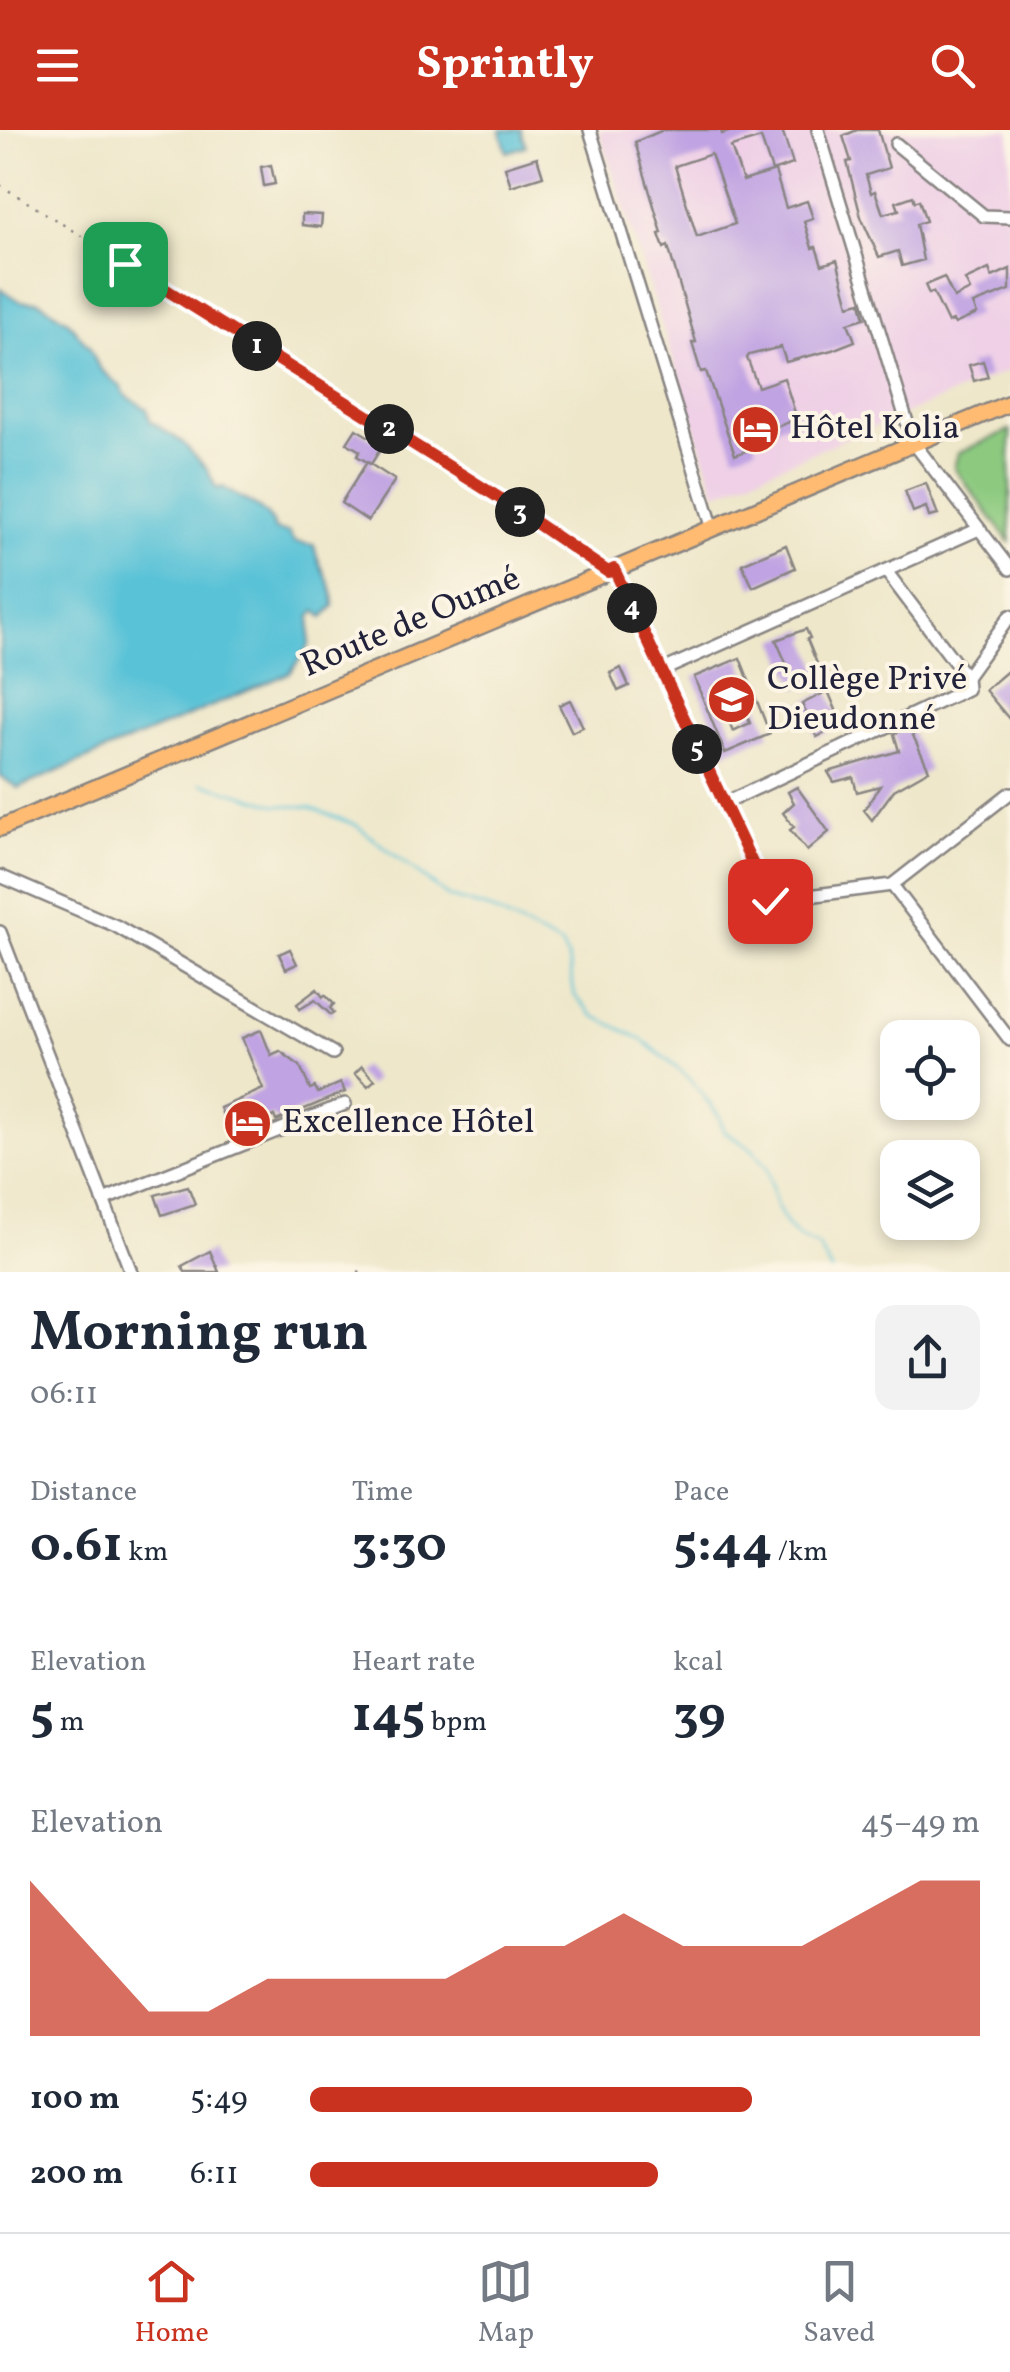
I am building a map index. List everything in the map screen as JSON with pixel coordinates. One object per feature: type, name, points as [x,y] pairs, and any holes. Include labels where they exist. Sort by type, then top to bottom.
[{"type":"main road","name":"Route de Oumé","points":[[0,828],[1010,402]]},
{"type":"street","points":[[590,130],[713,529]]},
{"type":"street","points":[[818,130],[913,442],[1010,569]]},
{"type":"street","points":[[896,144],[984,216],[1010,217]]},
{"type":"street","points":[[661,671],[980,529]]},
{"type":"street","points":[[611,570],[770,901],[892,885],[1010,793]]},
{"type":"street","points":[[723,804],[967,689],[966,677],[886,571]]},
{"type":"street","points":[[966,677],[1010,616]]},
{"type":"street","points":[[0,876],[116,926],[333,1053]]},
{"type":"street","points":[[892,885],[1010,1040]]},
{"type":"street","points":[[0,932],[4,954],[131,1272]]},
{"type":"street","points":[[103,1200],[345,1104]]},
{"type":"path","points":[[0,185],[611,570]]},
{"type":"shaded area","points":[[599,130],[1010,130],[1010,370],[716,493]]},
{"type":"green space","points":[[1010,430],[1010,542],[954,468],[958,453]]},
{"type":"water","points":[[500,130],[521,130],[526,146],[507,152]]},
{"type":"water","points":[[0,289],[20,301],[39,302],[67,320],[90,348],[99,368],[125,395],[147,409],[150,421],[182,442],[206,468],[217,489],[223,487],[260,509],[275,530],[289,533],[294,542],[314,545],[332,590],[334,606],[323,617],[316,611],[311,616],[309,645],[290,673],[18,788],[0,776]]},
{"type":"building","points":[[663,130],[721,130],[722,134],[735,130],[782,130],[793,164],[772,171],[761,138],[731,147],[743,181],[775,171],[786,208],[807,201],[813,218],[804,221],[812,248],[816,247],[822,265],[837,260],[849,305],[861,302],[865,318],[848,323],[855,341],[786,362],[781,347],[749,355],[758,387],[784,378],[797,419],[753,436],[757,447],[735,455],[706,371],[701,372],[692,343],[696,342],[668,246],[664,248],[659,234],[662,233],[635,142]],"holes":[[[711,154],[735,224],[697,237],[675,166]]]},
{"type":"building","points":[[857,130],[878,130],[889,168],[866,175],[883,214],[899,210],[896,202],[913,196],[915,202],[919,200],[926,221],[916,224],[923,260],[902,266],[898,251],[879,257],[861,217],[847,162],[851,161],[843,136]]},
{"type":"building","points":[[537,157],[543,176],[511,186],[505,167]]},
{"type":"building","points":[[271,165],[275,184],[264,186],[261,167]]},
{"type":"building","points":[[302,214],[322,215],[321,227],[302,225]]},
{"type":"building","points":[[989,269],[992,277],[1010,269],[1010,290],[973,304],[977,314],[955,324],[948,323],[933,292],[929,294],[925,285],[944,277],[954,298],[970,290],[965,280]]},
{"type":"building","points":[[983,361],[988,377],[974,381],[969,365]]},
{"type":"building","points":[[356,429],[383,445],[371,464],[357,456],[360,451],[347,443]]},
{"type":"building","points":[[367,462],[395,480],[368,521],[341,503]]},
{"type":"building","points":[[926,483],[938,515],[929,517],[926,507],[913,512],[905,491]]},
{"type":"building","points":[[786,545],[795,568],[753,587],[742,564]]},
{"type":"building","points":[[806,629],[822,676],[797,688],[776,640]]},
{"type":"building","points":[[740,658],[770,734],[725,753],[694,677]],"holes":[[[732,679],[750,723],[733,731],[714,686]]]},
{"type":"building","points":[[621,668],[629,686],[618,691],[610,673]]},
{"type":"building","points":[[1010,669],[1010,720],[985,690]]},
{"type":"building","points":[[828,691],[842,724],[817,737],[802,704]]},
{"type":"building","points":[[570,700],[583,727],[572,732],[559,705]]},
{"type":"building","points":[[909,727],[929,770],[894,790],[872,820],[864,810],[880,786],[857,792],[853,777],[834,782],[828,772],[899,751],[894,734]]},
{"type":"building","points":[[797,787],[829,832],[807,851],[790,830],[794,827],[783,813],[794,803],[788,792]]},
{"type":"building","points":[[290,949],[297,964],[286,969],[279,954]]},
{"type":"building","points":[[317,989],[334,1004],[331,1015],[315,1000],[300,1009],[297,1004]]},
{"type":"building","points":[[261,1030],[271,1055],[280,1051],[300,1066],[310,1089],[315,1087],[318,1093],[341,1083],[345,1092],[231,1135],[220,1108],[263,1089],[242,1038]]},
{"type":"building","points":[[362,1066],[375,1080],[368,1086],[355,1073]]},
{"type":"building","points":[[188,1186],[195,1204],[162,1215],[155,1195]]},
{"type":"building","points":[[210,1251],[219,1272],[185,1272],[182,1266]]},
{"type":"waterway","points":[[201,783],[276,805],[309,807],[356,825],[449,897],[487,908],[561,945],[568,959],[575,996],[594,1016],[643,1040],[691,1080],[719,1116],[724,1131],[753,1150],[767,1168],[775,1202],[787,1226],[819,1247],[832,1272]]},
{"type":"place","name":"Hôtel Kolia","points":[[755,429]]},
{"type":"place","name":"Collège Privé Dieudonné","points":[[732,700]]},
{"type":"place","name":"Excellence Hôtel","points":[[247,1123]]},
{"type":"route","points":[[125,264],[501,499],[608,572],[614,569],[770,901]]}]
